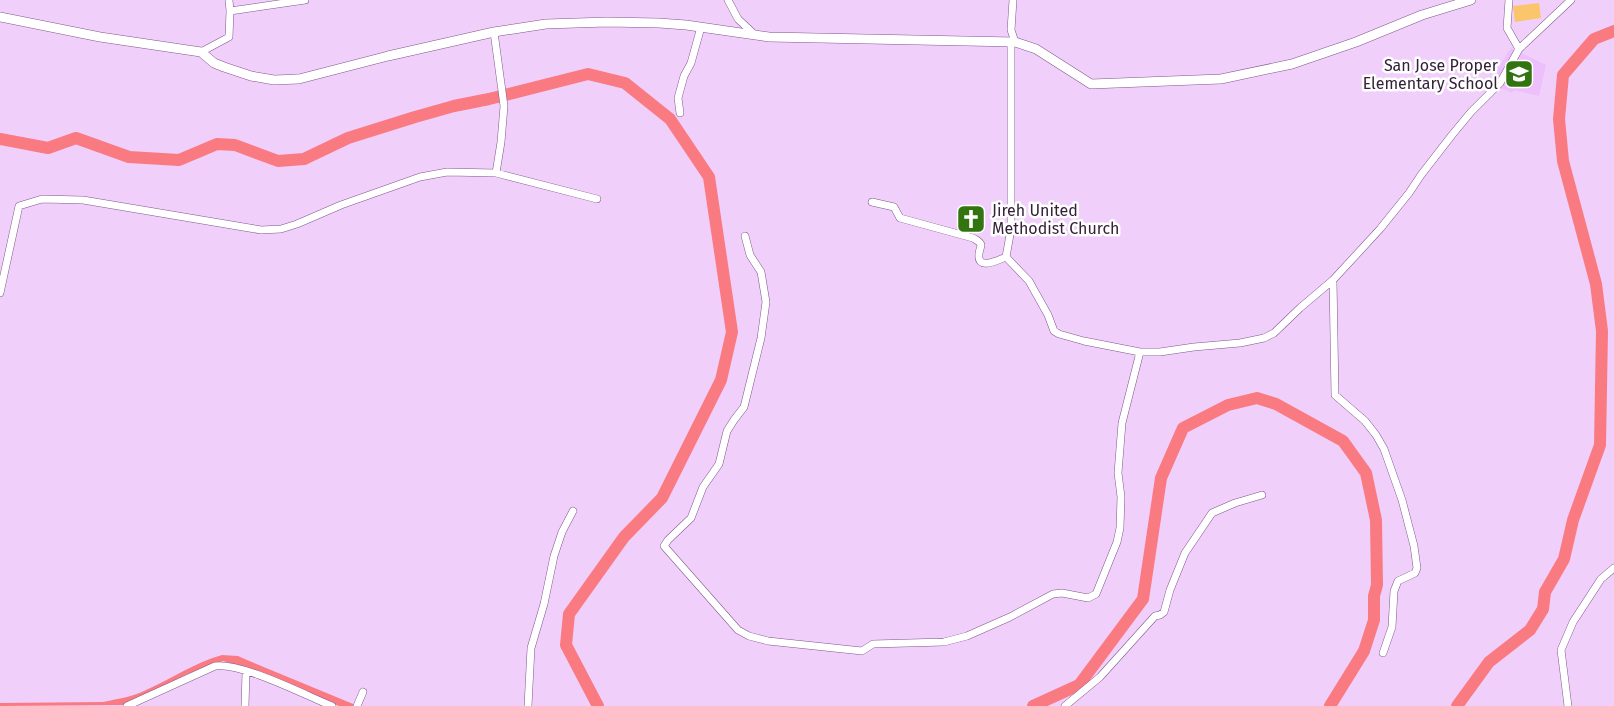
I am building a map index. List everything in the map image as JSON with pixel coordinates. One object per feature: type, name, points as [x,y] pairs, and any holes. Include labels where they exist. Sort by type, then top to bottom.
[{"type":"street","points":[[201,52],[229,37],[229,0]]},
{"type":"street","points":[[230,11],[305,0]]},
{"type":"street","points":[[729,0],[738,19],[755,35]]},
{"type":"street","points":[[1006,257],[1011,229],[1013,0]]},
{"type":"street","points":[[0,17],[100,37],[201,52],[214,63],[251,76],[274,80],[299,79],[494,32],[546,24],[607,22],[659,23],[755,35],[806,38],[1013,42],[1036,49],[1091,84],[1221,79],[1292,64],[1356,42],[1422,15],[1471,0]]},
{"type":"street","points":[[1509,0],[1507,28],[1520,49]]},
{"type":"street","points":[[1006,257],[1029,281],[1054,331],[1084,341],[1140,352],[1160,352],[1264,338],[1274,333],[1333,280],[1397,209],[1471,112],[1500,83],[1520,49],[1571,0]]},
{"type":"street","points":[[680,113],[678,98],[701,27]]},
{"type":"street","points":[[494,32],[504,106],[496,173]]},
{"type":"street","points":[[0,293],[19,206],[42,199],[83,200],[261,230],[273,230],[297,224],[341,205],[420,177],[447,172],[496,173],[597,199]]},
{"type":"street","points":[[872,202],[894,207],[900,218],[978,240],[981,246],[979,260],[981,263],[988,264],[1006,257]]},
{"type":"street","points":[[745,236],[750,255],[762,272],[766,302],[761,338],[744,407],[727,431],[719,464],[703,487],[691,518],[664,546],[738,630],[749,636],[768,641],[862,651],[873,644],[944,642],[967,636],[1053,594],[1062,592],[1093,597],[1117,542],[1120,528],[1121,497],[1118,473],[1122,423],[1140,352]]},
{"type":"street","points":[[1333,280],[1335,395],[1365,421],[1384,450],[1402,500],[1414,546],[1417,568],[1415,573],[1398,581],[1392,627],[1383,653]]},
{"type":"street","points":[[1065,706],[1100,677],[1155,616],[1164,612],[1185,552],[1212,513],[1262,495]]},
{"type":"street","points":[[528,706],[531,648],[544,604],[554,556],[562,532],[573,511]]},
{"type":"street","points":[[1568,706],[1562,650],[1573,622],[1601,579],[1614,568]]},
{"type":"street","points":[[127,706],[223,664],[332,706]]},
{"type":"street","points":[[245,706],[246,672]]},
{"type":"street","points":[[357,706],[363,692]]},
{"type":"shaded area","points":[[1539,3],[1541,18],[1515,22],[1513,6]]},
{"type":"shaded area","name":"San Jose Proper Elementary School","points":[[1511,48],[1546,65],[1539,96],[1514,90],[1512,93],[1489,83]]},
{"type":"shaded area","points":[[222,655],[238,656],[358,706],[339,706],[223,661],[187,674],[123,705],[0,706],[0,703],[103,702],[124,698]]},
{"type":"waterway","points":[[1457,706],[1489,662],[1530,630],[1543,609],[1545,592],[1564,559],[1573,520],[1600,445],[1602,331],[1596,284],[1563,161],[1559,119],[1563,75],[1594,39],[1614,31]]},
{"type":"waterway","points":[[0,139],[48,148],[76,138],[129,157],[179,160],[217,144],[235,145],[278,161],[304,159],[348,138],[415,117],[588,74],[625,83],[670,119],[709,177],[732,332],[721,380],[662,498],[624,537],[569,614],[566,645],[598,706]]},
{"type":"waterway","points":[[1033,706],[1079,685],[1143,599],[1161,478],[1183,428],[1228,405],[1257,398],[1276,404],[1343,441],[1366,473],[1376,520],[1377,585],[1374,596],[1374,620],[1364,651],[1330,706]]},
{"type":"place","name":"San Jose Proper Elementary School","points":[[1519,74]]},
{"type":"place","name":"Jireh United Methodist Church","points":[[971,219]]}]
